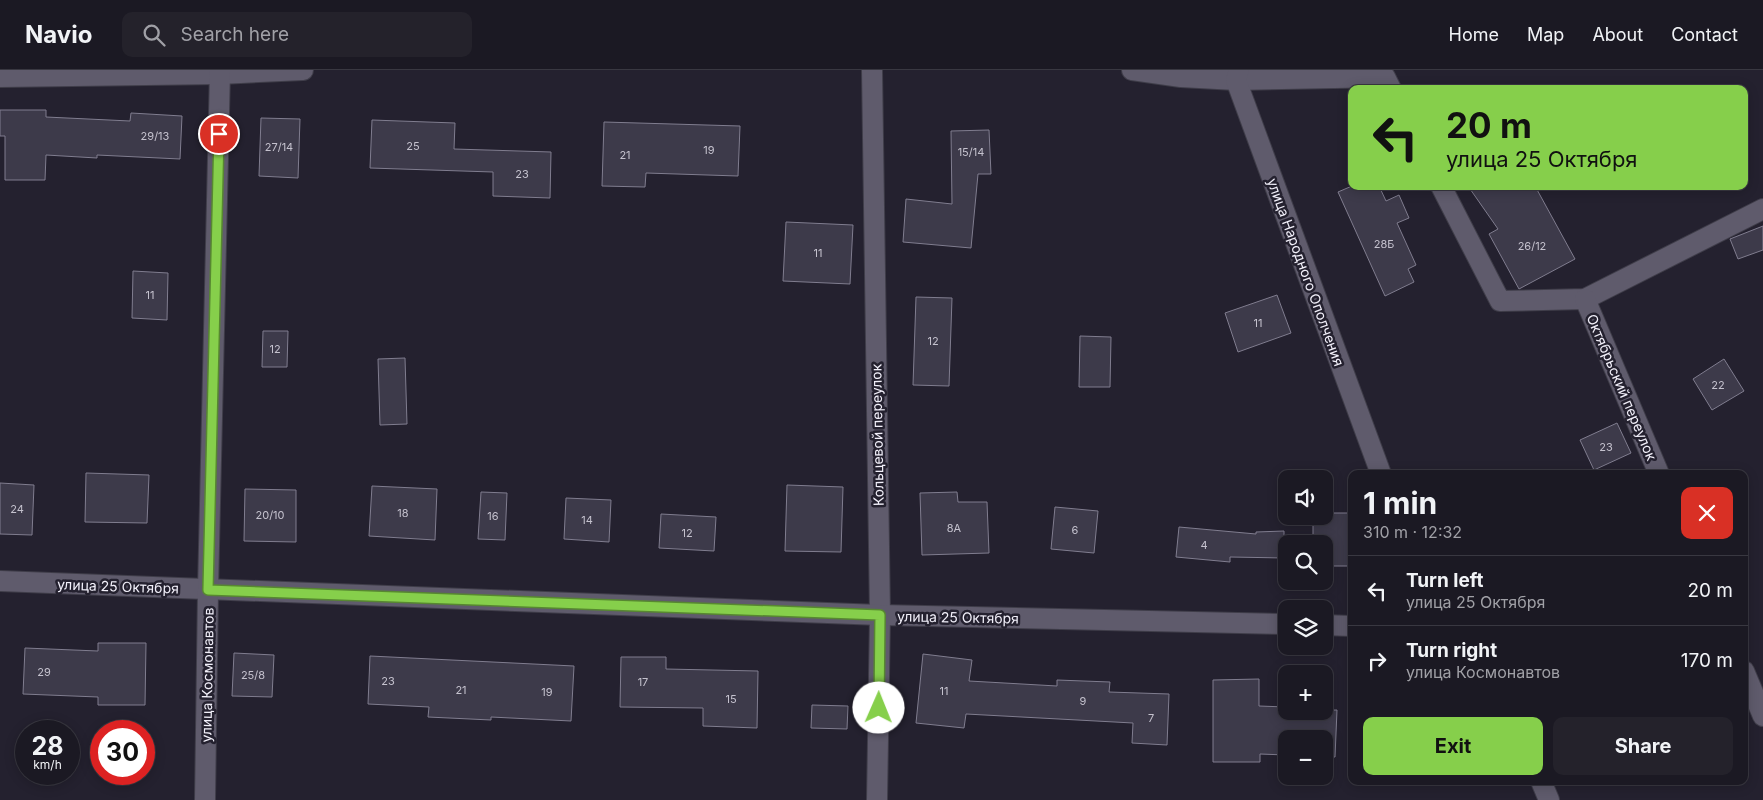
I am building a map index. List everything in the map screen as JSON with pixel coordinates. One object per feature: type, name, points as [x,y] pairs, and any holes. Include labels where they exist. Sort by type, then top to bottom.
[{"type":"street","points":[[0,77],[303,70]]},
{"type":"street","name":"Кольцевой переулок","points":[[872,70],[880,615],[877,800]]},
{"type":"street","points":[[1132,70],[1181,77],[1238,75],[1385,77],[1389,85]]},
{"type":"street","name":"улица Космонавтов","points":[[206,800],[208,590],[220,72]]},
{"type":"street","name":"улица Народного Ополчения","points":[[1238,75],[1380,470]]},
{"type":"street","points":[[1443,190],[1500,301],[1585,300],[1763,209]]},
{"type":"street","name":"Октябрьский переулок","points":[[1585,300],[1657,470]]},
{"type":"street","name":"улица 25 Октября","points":[[0,581],[880,615],[1278,624]]},
{"type":"street","points":[[1333,625],[1348,626]]},
{"type":"street","points":[[1748,680],[1763,716]]},
{"type":"street","points":[[1543,785],[1549,800]]},
{"type":"building","points":[[0,110],[46,110],[46,117],[130,121],[131,113],[182,116],[180,159],[97,155],[97,158],[46,155],[45,180],[5,180],[5,136],[0,136]]},
{"type":"building","points":[[261,118],[300,119],[298,178],[259,176]]},
{"type":"building","points":[[372,120],[455,123],[454,149],[551,152],[550,198],[493,196],[493,172],[370,168]]},
{"type":"building","points":[[604,122],[740,126],[738,176],[646,173],[645,187],[602,186]]},
{"type":"building","points":[[989,130],[991,174],[978,174],[971,248],[903,242],[906,199],[952,204],[951,131]]},
{"type":"building","points":[[1348,188],[1348,190],[1381,190],[1386,201],[1399,195],[1409,218],[1397,223],[1416,265],[1408,269],[1414,282],[1385,296],[1338,192]]},
{"type":"building","points":[[1471,190],[1537,190],[1575,259],[1519,289],[1489,234],[1498,229]]},
{"type":"building","points":[[786,222],[853,225],[850,284],[783,281]]},
{"type":"building","points":[[1763,226],[1763,250],[1738,259],[1730,239]]},
{"type":"building","points":[[133,271],[168,273],[167,320],[132,318]]},
{"type":"building","points":[[1277,295],[1291,333],[1238,352],[1225,313]]},
{"type":"building","points":[[916,297],[952,298],[949,386],[913,385]]},
{"type":"building","points":[[263,331],[288,331],[287,367],[262,367]]},
{"type":"building","points":[[1080,336],[1111,337],[1110,387],[1079,387]]},
{"type":"building","points":[[405,358],[407,424],[380,425],[378,359]]},
{"type":"building","points":[[1724,359],[1744,391],[1712,410],[1693,379]]},
{"type":"building","points":[[1617,423],[1631,453],[1594,470],[1580,440]]},
{"type":"building","points":[[86,473],[149,475],[147,523],[85,522]]},
{"type":"building","points":[[0,483],[34,485],[32,535],[0,534]]},
{"type":"building","points":[[787,485],[843,487],[841,552],[785,551]]},
{"type":"building","points":[[372,486],[437,489],[435,540],[369,536]]},
{"type":"building","points":[[245,489],[296,490],[296,542],[244,541]]},
{"type":"building","points":[[481,492],[507,493],[505,540],[478,539]]},
{"type":"building","points":[[957,492],[958,502],[987,502],[989,553],[922,555],[920,493]]},
{"type":"building","points":[[566,498],[611,500],[609,542],[564,539]]},
{"type":"building","points":[[1055,507],[1098,511],[1094,553],[1051,549]]},
{"type":"building","points":[[1333,513],[1348,513],[1348,566],[1333,566],[1333,535],[1313,535],[1313,525],[1333,525]]},
{"type":"building","points":[[661,514],[716,517],[714,551],[659,548]]},
{"type":"building","points":[[1179,527],[1256,534],[1256,532],[1284,531],[1284,535],[1278,535],[1278,558],[1230,557],[1230,562],[1176,557]]},
{"type":"building","points":[[98,643],[146,643],[145,705],[98,705],[98,697],[23,694],[25,648],[98,651]]},
{"type":"building","points":[[234,653],[274,655],[272,697],[232,696]]},
{"type":"building","points":[[923,654],[972,660],[969,681],[1057,686],[1057,680],[1110,682],[1109,692],[1169,694],[1167,745],[1132,743],[1133,723],[966,714],[964,728],[916,723]]},
{"type":"building","points":[[370,656],[574,666],[571,721],[491,717],[491,720],[428,717],[429,707],[368,704]]},
{"type":"building","points":[[621,657],[666,657],[666,669],[758,671],[757,728],[703,726],[703,708],[620,707]]},
{"type":"building","points":[[1259,679],[1259,706],[1278,707],[1278,720],[1333,720],[1333,710],[1337,710],[1335,757],[1333,757],[1333,730],[1278,730],[1278,755],[1260,754],[1260,762],[1213,762],[1213,680]]},
{"type":"building","points":[[812,705],[848,706],[847,729],[811,728]]},
{"type":"route","points":[[219,134],[208,590],[880,615],[879,708]]}]
